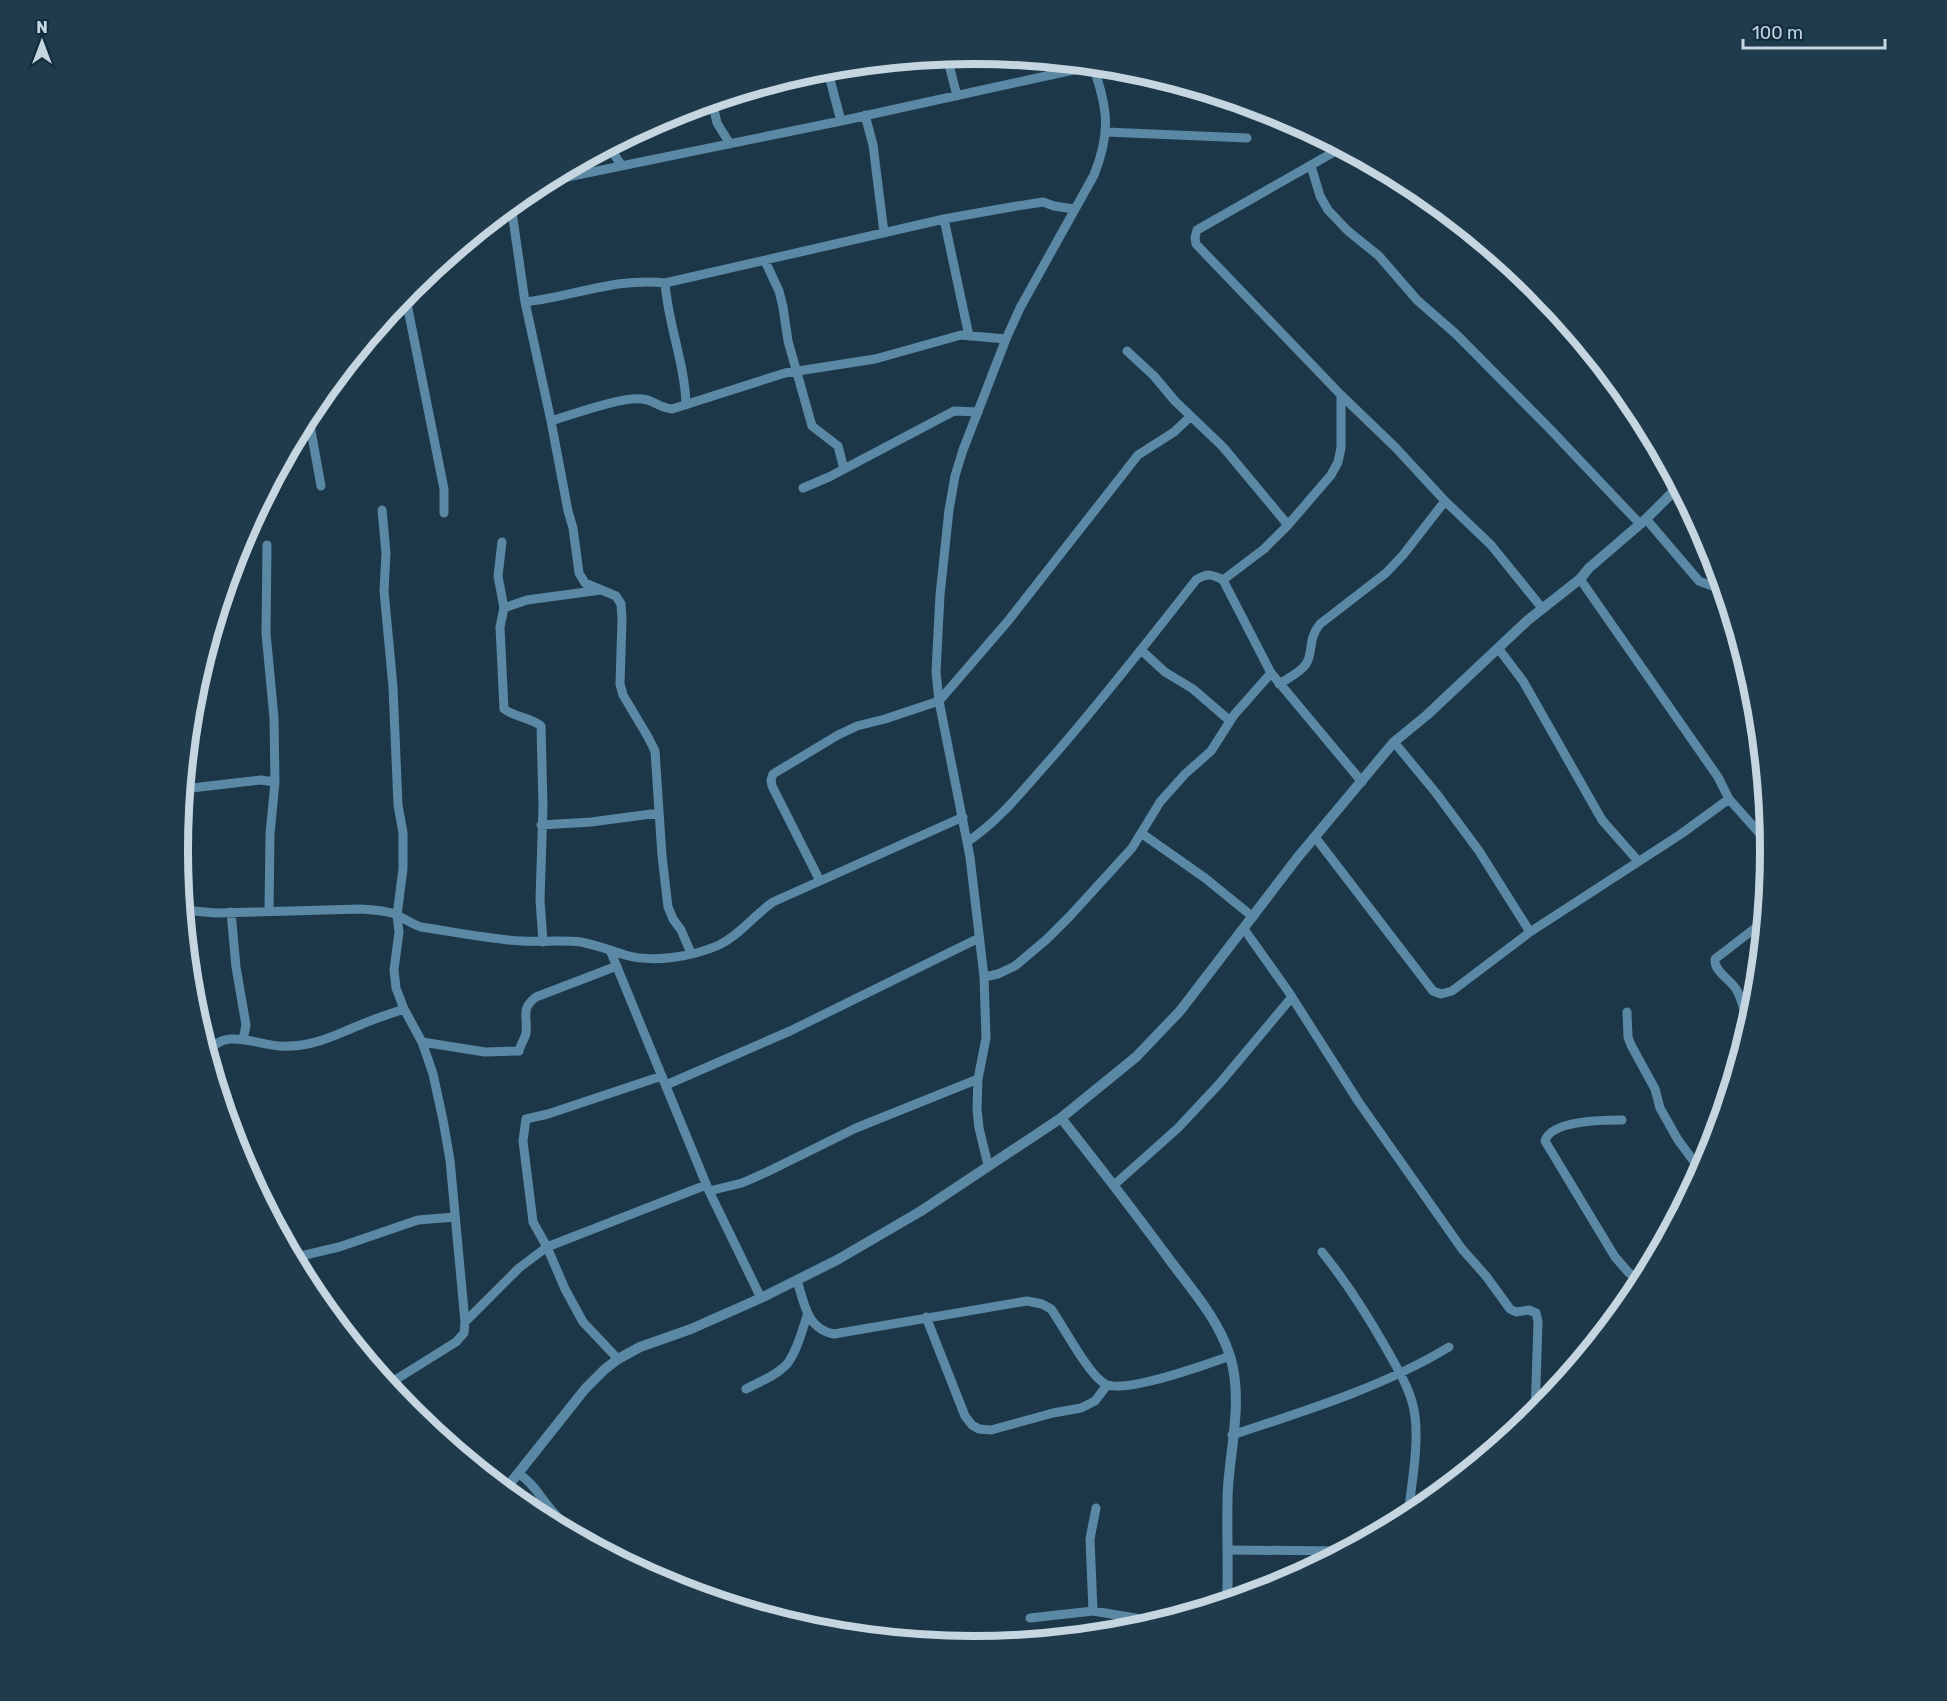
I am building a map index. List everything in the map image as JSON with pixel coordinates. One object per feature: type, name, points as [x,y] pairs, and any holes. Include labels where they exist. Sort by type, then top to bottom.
[{"type":"street","points":[[949,65],[957,96]]},
{"type":"street","points":[[572,176],[841,121],[1071,71]]},
{"type":"street","points":[[988,1165],[977,1109],[978,1079],[986,1038],[980,938],[967,842],[939,701],[936,672],[937,636],[949,510],[955,476],[963,450],[1006,339],[1020,308],[1094,175],[1103,153],[1106,132],[1105,105],[1095,74]]},
{"type":"street","points":[[830,78],[841,121]]},
{"type":"street","points":[[714,109],[717,123],[730,144]]},
{"type":"street","points":[[865,115],[877,173],[884,233]]},
{"type":"street","points":[[1106,132],[1247,138]]},
{"type":"street","points":[[613,153],[621,165]]},
{"type":"street","points":[[1333,153],[1197,230],[1195,238],[1199,249],[1396,448],[1445,501],[1491,545],[1542,608]]},
{"type":"street","points":[[1311,166],[1320,196],[1328,210],[1348,231],[1379,256],[1417,300],[1456,334],[1643,521],[1699,581],[1714,587]]},
{"type":"street","points":[[525,302],[633,281],[665,283],[944,219],[1043,202],[1074,209]]},
{"type":"street","points":[[512,215],[525,302],[573,528],[579,573],[585,583],[616,596],[621,604],[620,684],[622,695],[655,751],[668,907],[691,953]]},
{"type":"street","points":[[944,219],[969,336]]},
{"type":"street","points":[[765,261],[779,291],[788,341],[812,426],[838,446],[844,469]]},
{"type":"street","points":[[665,283],[666,306],[686,386],[686,405]]},
{"type":"street","points":[[407,306],[444,489],[444,513]]},
{"type":"street","points":[[551,421],[630,399],[651,400],[660,408],[672,408],[797,370],[867,361],[940,340],[969,336],[1006,339]]},
{"type":"street","points":[[1126,351],[1154,376],[1175,401],[1223,447],[1288,525]]},
{"type":"street","points":[[1223,580],[1264,549],[1331,475],[1338,462],[1341,448],[1341,395]]},
{"type":"street","points":[[803,488],[954,411],[978,411]]},
{"type":"street","points":[[820,881],[772,786],[773,774],[857,726],[939,701],[1008,621],[1138,455],[1173,432],[1191,416]]},
{"type":"street","points":[[311,429],[321,486]]},
{"type":"street","points":[[510,1485],[585,1389],[605,1368],[618,1359],[640,1347],[691,1329],[761,1298],[837,1260],[921,1211],[1061,1118],[1136,1057],[1160,1035],[1180,1011],[1315,837],[1394,742],[1427,715],[1542,608],[1580,579],[1589,568],[1672,492]]},
{"type":"street","points":[[1279,684],[1305,664],[1310,641],[1320,624],[1386,573],[1445,501]]},
{"type":"street","points":[[382,510],[386,553],[384,591],[393,687],[398,805],[402,833],[399,932],[394,970],[396,988],[404,1009],[422,1042],[433,1074],[443,1120],[450,1160],[465,1322],[464,1333],[456,1342],[394,1381]]},
{"type":"street","points":[[502,542],[498,576],[504,608],[500,627],[504,709],[511,715],[536,722],[541,726],[540,900],[543,942]]},
{"type":"street","points":[[267,545],[266,633],[274,718],[275,782],[270,834],[269,911]]},
{"type":"street","points":[[967,842],[988,829],[1012,802],[1088,716],[1196,580],[1204,575],[1213,574],[1223,580],[1271,673],[1362,782]]},
{"type":"street","points":[[1580,579],[1718,777],[1729,799],[1759,833]]},
{"type":"street","points":[[504,608],[527,600],[601,590]]},
{"type":"street","points":[[1498,648],[1524,681],[1602,820],[1638,861]]},
{"type":"street","points":[[1141,650],[1165,672],[1192,689],[1230,721]]},
{"type":"street","points":[[984,977],[998,975],[1015,966],[1047,939],[1132,848],[1160,802],[1210,751],[1230,721],[1271,673]]},
{"type":"street","points":[[1394,742],[1479,851],[1530,932]]},
{"type":"street","points":[[190,788],[261,780],[275,782]]},
{"type":"street","points":[[1315,837],[1433,991],[1441,994],[1452,991],[1530,932],[1681,834],[1729,799]]},
{"type":"street","points":[[542,825],[591,822],[659,813]]},
{"type":"street","points":[[190,910],[380,910],[398,915],[409,924],[421,927],[519,941],[578,942],[627,956],[675,958],[719,945],[737,933],[773,902],[963,818]]},
{"type":"street","points":[[1141,833],[1205,878],[1253,917]]},
{"type":"street","points":[[231,912],[236,967],[246,1025],[243,1040]]},
{"type":"street","points":[[1743,1007],[1736,988],[1717,969],[1715,959],[1755,928]]},
{"type":"street","points":[[1244,929],[1292,997],[1358,1101],[1462,1250],[1486,1276],[1510,1310],[1516,1312],[1529,1310],[1536,1313],[1538,1322],[1536,1399]]},
{"type":"street","points":[[618,1359],[584,1322],[565,1289],[547,1247],[533,1222],[523,1141],[526,1119],[664,1080],[790,1031],[980,938]]},
{"type":"street","points":[[610,950],[707,1188],[761,1298]]},
{"type":"street","points":[[422,1042],[485,1052],[519,1051],[526,1035],[525,1013],[529,1003],[536,997],[617,966]]},
{"type":"street","points":[[1114,1185],[1178,1128],[1220,1083],[1292,997]]},
{"type":"street","points":[[212,1045],[220,1040],[243,1040],[280,1046],[323,1042],[361,1024],[404,1009]]},
{"type":"street","points":[[1627,1012],[1628,1037],[1631,1045],[1656,1089],[1660,1108],[1694,1163]]},
{"type":"street","points":[[465,1322],[519,1268],[547,1247],[707,1188],[742,1182],[855,1128],[978,1079]]},
{"type":"street","points":[[1061,1118],[1206,1309],[1230,1356],[1236,1388],[1237,1412],[1232,1435],[1228,1490],[1227,1595]]},
{"type":"street","points":[[1622,1120],[1589,1120],[1574,1124],[1551,1132],[1546,1136],[1545,1141],[1615,1257],[1634,1276]]},
{"type":"street","points":[[301,1256],[339,1247],[418,1220],[455,1217]]},
{"type":"street","points":[[1322,1252],[1346,1280],[1410,1394],[1416,1433],[1409,1504]]},
{"type":"street","points":[[797,1280],[807,1316],[825,1332],[834,1334],[1027,1301],[1041,1304],[1052,1309],[1094,1374],[1107,1385],[1148,1381],[1230,1356]]},
{"type":"street","points":[[462,1304],[478,1309]]},
{"type":"street","points":[[746,1389],[787,1364],[807,1316]]},
{"type":"street","points":[[926,1317],[965,1416],[972,1425],[979,1429],[991,1430],[1081,1408],[1095,1401],[1107,1385]]},
{"type":"street","points":[[1232,1435],[1293,1415],[1400,1374],[1449,1347]]},
{"type":"street","points":[[519,1474],[527,1479],[555,1514],[564,1521]]},
{"type":"street","points":[[1093,1611],[1090,1539],[1096,1508]]},
{"type":"street","points":[[1228,1550],[1329,1551]]},
{"type":"street","points":[[1030,1618],[1093,1611],[1138,1618]]}]
